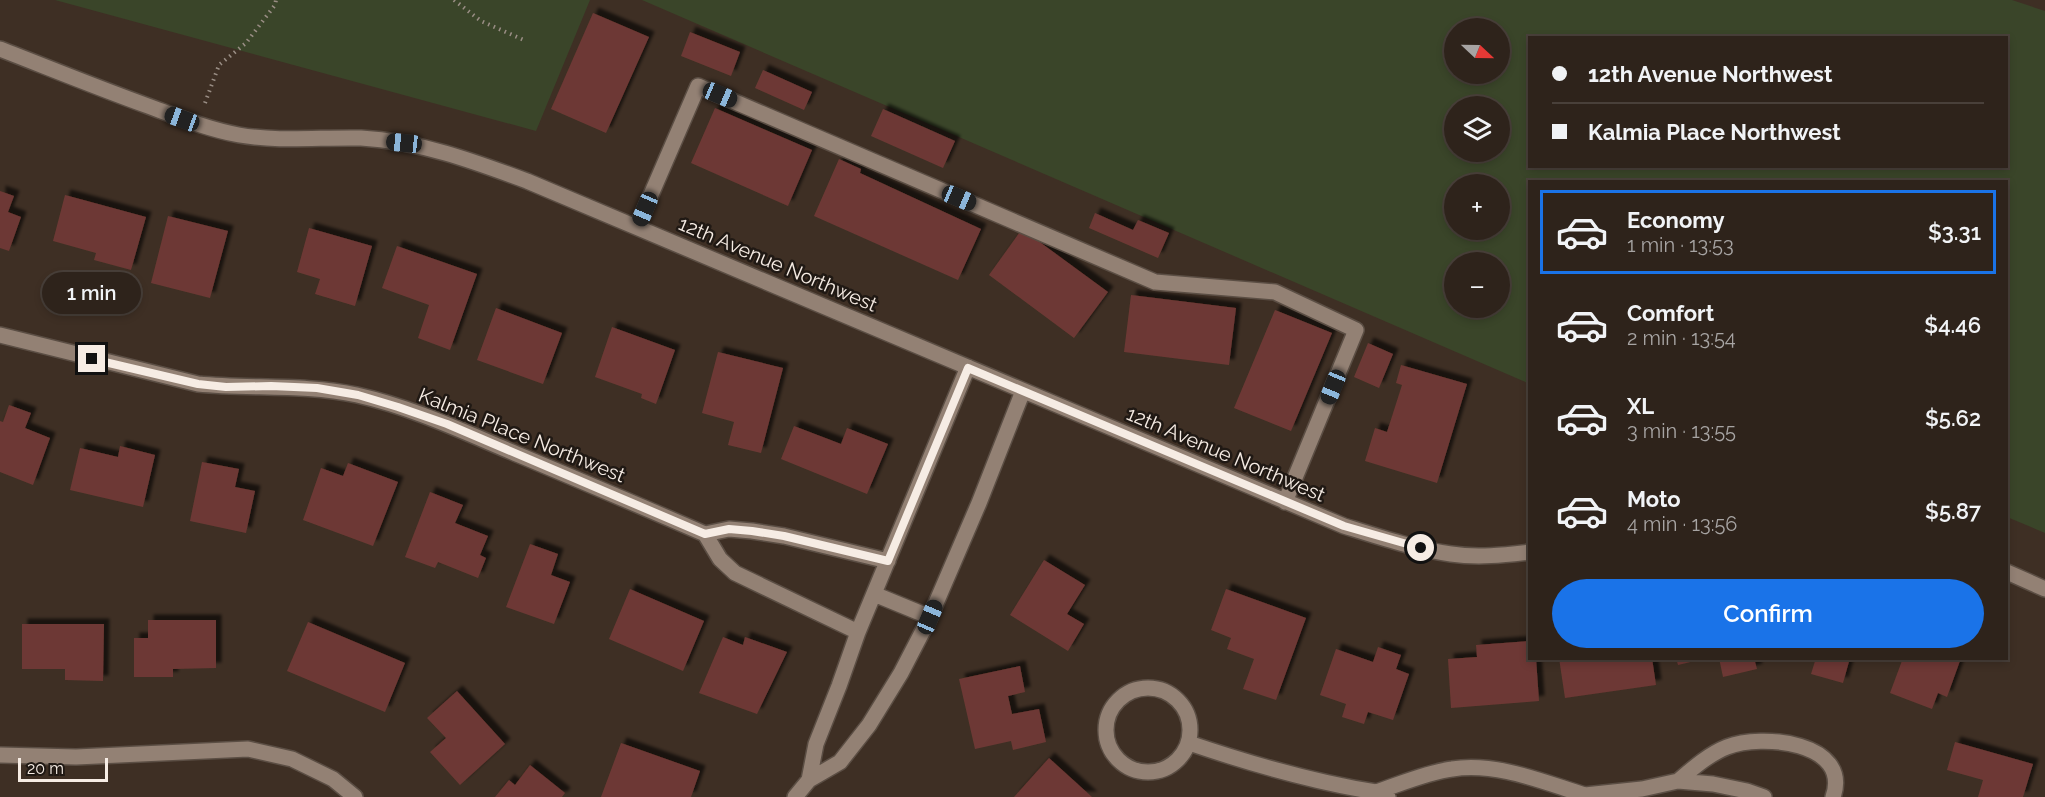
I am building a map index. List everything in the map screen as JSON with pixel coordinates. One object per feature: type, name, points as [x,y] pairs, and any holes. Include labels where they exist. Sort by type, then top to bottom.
[{"type":"street","name":"12th Avenue Northwest","points":[[0,49],[203,126],[252,136],[362,138],[404,143],[447,153],[487,166],[637,227],[1344,526],[1421,548],[1453,554],[1490,556],[1528,552]]},
{"type":"street","points":[[637,227],[698,86],[1155,282],[1275,292],[1356,330],[1285,502]]},
{"type":"street","name":"Kalmia Place Northwest","points":[[0,335],[198,384],[226,387],[317,388],[358,395],[447,424],[705,534]]},
{"type":"street","points":[[809,780],[816,744],[858,632],[968,368]]},
{"type":"street","points":[[795,797],[809,780],[840,762],[869,725],[902,673],[930,617],[1023,391]]},
{"type":"street","points":[[858,632],[735,573],[720,559],[705,534],[729,529],[752,531],[784,536],[888,561]]},
{"type":"street","points":[[2008,572],[2045,589]]},
{"type":"street","points":[[874,594],[930,617]]},
{"type":"street","points":[[1142,689],[1161,690],[1173,696],[1188,717],[1191,730],[1189,743],[1173,764],[1161,770],[1135,771],[1124,765],[1114,755],[1108,743],[1106,730],[1108,717],[1114,706],[1124,696],[1142,689]]},
{"type":"street","points":[[1678,781],[1727,747],[1742,743],[1781,742],[1797,744],[1820,754],[1831,767],[1836,788],[1833,797]]},
{"type":"street","points":[[1189,743],[1268,769],[1382,794],[1452,769],[1488,768],[1522,775],[1581,796],[1642,789],[1678,781],[1713,783],[1764,797]]},
{"type":"street","points":[[0,755],[76,757],[248,750],[292,759],[333,779],[355,797]]},
{"type":"path","points":[[203,126],[205,99],[219,65],[246,43],[275,5],[276,0]]},
{"type":"path","points":[[454,0],[481,21],[526,41]]},
{"type":"green space","points":[[55,0],[590,0],[536,131]]},
{"type":"green space","points":[[642,0],[2012,0],[2045,11],[2045,533],[2008,517],[2008,180],[1528,180],[1528,383]]},
{"type":"building","points":[[593,13],[649,37],[606,133],[551,109]]},
{"type":"building","points":[[690,32],[740,52],[731,76],[681,56]]},
{"type":"building","points":[[763,70],[812,92],[804,110],[755,88]]},
{"type":"building","points":[[715,108],[812,150],[788,206],[691,163]]},
{"type":"building","points":[[883,109],[955,141],[943,168],[871,136]]},
{"type":"building","points":[[839,159],[861,169],[860,173],[981,229],[958,280],[814,216]]},
{"type":"building","points":[[0,191],[14,196],[8,212],[21,217],[9,251],[0,248]]},
{"type":"building","points":[[65,195],[146,217],[131,270],[94,260],[96,253],[53,241]]},
{"type":"building","points":[[1095,213],[1133,230],[1138,220],[1169,233],[1158,258],[1089,228]]},
{"type":"building","points":[[168,216],[228,231],[210,298],[151,283]]},
{"type":"building","points":[[309,228],[372,246],[355,306],[315,294],[320,279],[297,272]]},
{"type":"building","points":[[1022,229],[1108,292],[1074,338],[989,275]]},
{"type":"building","points":[[397,246],[477,274],[450,350],[418,338],[429,305],[382,288]]},
{"type":"building","points":[[1131,295],[1236,308],[1229,365],[1124,352]]},
{"type":"building","points":[[496,308],[562,333],[543,384],[477,360]]},
{"type":"building","points":[[1275,310],[1332,333],[1291,431],[1234,408]]},
{"type":"building","points":[[612,327],[675,350],[656,404],[641,398],[642,394],[595,377]]},
{"type":"building","points":[[1368,343],[1393,354],[1379,388],[1354,377]]},
{"type":"building","points":[[718,352],[783,368],[761,453],[728,445],[734,422],[702,413]]},
{"type":"building","points":[[1401,365],[1467,384],[1437,483],[1365,461],[1375,428],[1387,432],[1402,385],[1396,383]]},
{"type":"building","points":[[9,405],[31,413],[25,428],[50,438],[33,485],[0,472],[0,421],[3,422]]},
{"type":"building","points":[[794,426],[841,444],[847,428],[888,444],[867,494],[781,459]]},
{"type":"building","points":[[120,446],[155,455],[143,507],[70,490],[80,448],[118,457]]},
{"type":"building","points":[[202,462],[239,469],[235,487],[255,491],[246,533],[190,521]]},
{"type":"building","points":[[348,463],[398,482],[373,546],[303,520],[321,468],[343,476]]},
{"type":"building","points":[[430,492],[463,505],[455,523],[488,536],[480,555],[486,558],[478,578],[438,562],[435,568],[405,557]]},
{"type":"building","points":[[530,544],[558,554],[551,575],[570,582],[554,624],[506,607]]},
{"type":"building","points":[[1044,560],[1085,585],[1067,614],[1084,624],[1068,651],[1010,615]]},
{"type":"building","points":[[630,589],[704,621],[683,671],[609,639]]},
{"type":"building","points":[[1226,589],[1306,618],[1276,700],[1243,689],[1254,659],[1227,649],[1231,638],[1211,630]]},
{"type":"building","points":[[148,620],[216,620],[216,668],[173,669],[173,677],[134,677],[134,638],[148,638]]},
{"type":"building","points":[[308,622],[405,663],[385,712],[287,671]]},
{"type":"building","points":[[22,624],[104,624],[103,681],[65,680],[65,669],[22,669]]},
{"type":"building","points":[[723,637],[743,645],[745,637],[787,652],[757,714],[699,693]]},
{"type":"building","points":[[1528,641],[1528,660],[1536,660],[1539,701],[1451,708],[1448,659],[1477,657],[1476,645]]},
{"type":"building","points":[[1378,647],[1401,655],[1396,669],[1409,674],[1393,720],[1368,712],[1364,724],[1342,717],[1346,704],[1320,695],[1336,649],[1373,662]]},
{"type":"building","points":[[1559,660],[1652,660],[1656,685],[1565,698]]},
{"type":"building","points":[[1677,660],[1699,660],[1678,665]]},
{"type":"building","points":[[1719,660],[1755,660],[1757,669],[1723,677]]},
{"type":"building","points":[[1815,660],[1849,660],[1843,683],[1811,674]]},
{"type":"building","points":[[1902,660],[1960,660],[1947,697],[1938,693],[1932,709],[1890,693]]},
{"type":"building","points":[[1020,666],[1025,692],[1008,696],[1012,714],[1039,709],[1046,742],[1013,750],[1011,741],[975,749],[959,679]]},
{"type":"building","points":[[457,691],[505,744],[460,785],[430,752],[446,738],[427,718]]},
{"type":"building","points":[[1955,742],[2033,764],[2023,797],[1978,797],[1983,780],[1947,770]]},
{"type":"building","points":[[621,743],[700,771],[691,797],[601,797]]},
{"type":"building","points":[[1049,758],[1092,797],[1014,797]]},
{"type":"building","points":[[530,765],[565,793],[562,797],[495,797],[509,780],[515,785]]},
{"type":"route","points":[[92,359],[198,384],[226,387],[317,388],[358,395],[447,424],[705,534],[729,529],[752,531],[784,536],[888,561],[968,368],[1344,526],[1421,548]]}]
